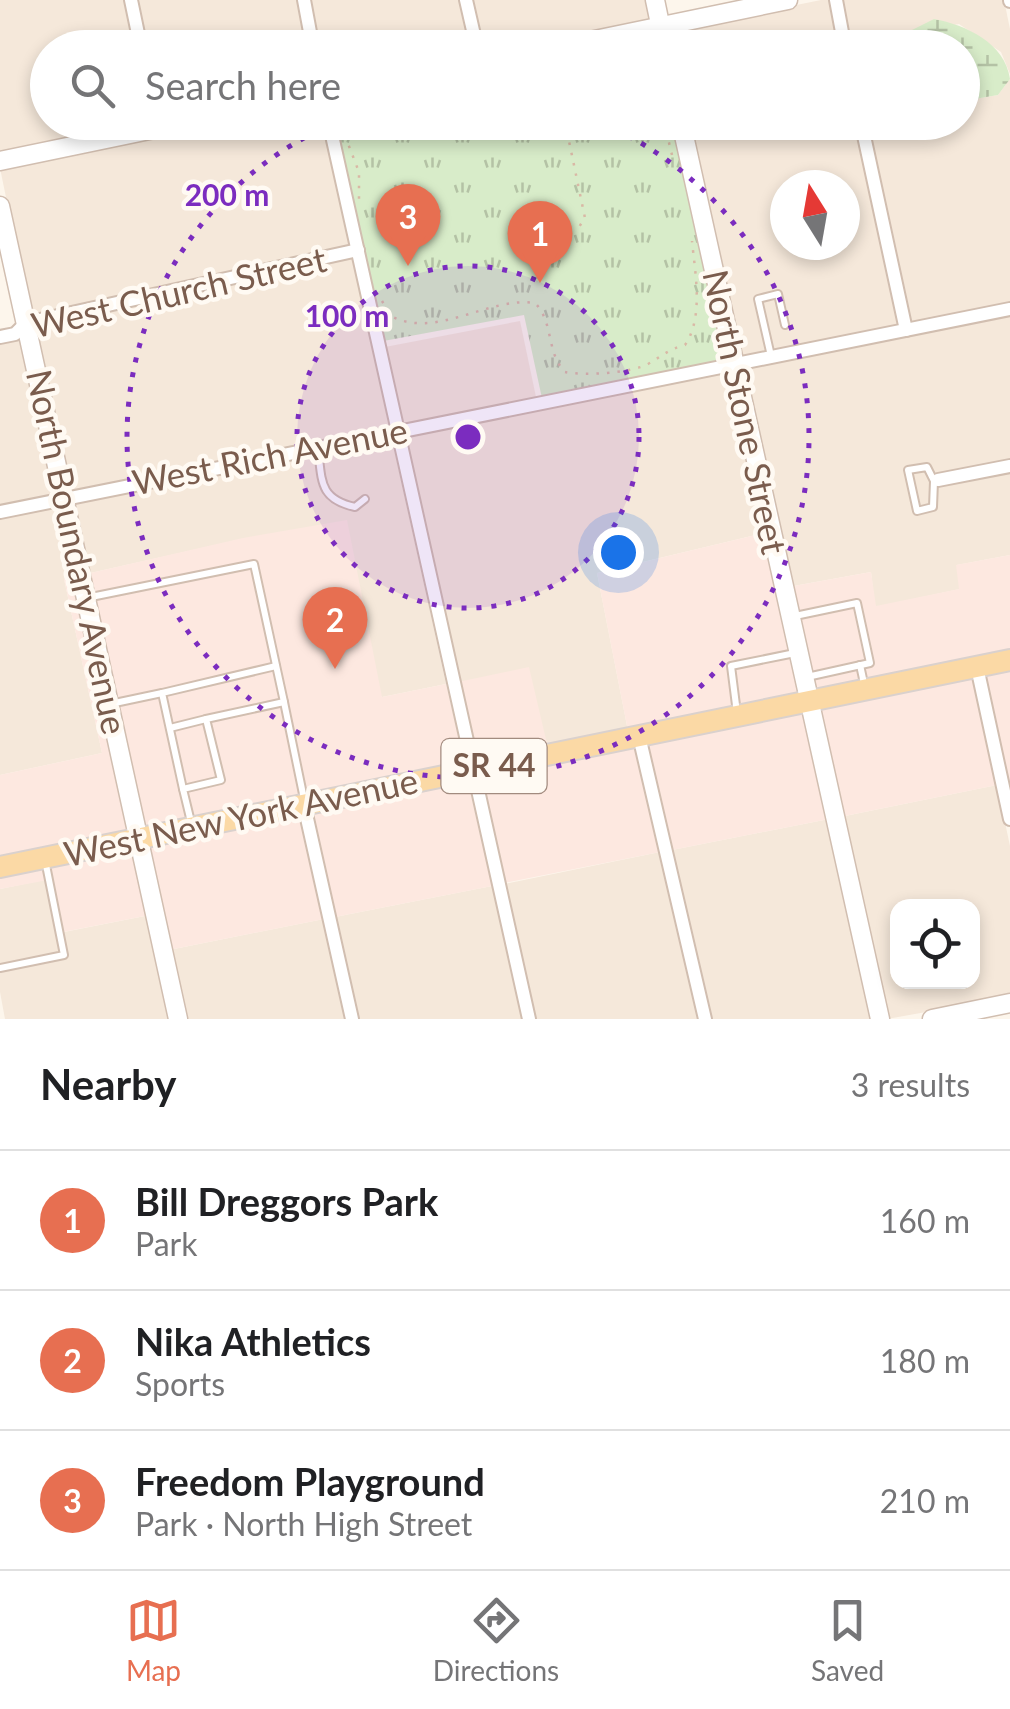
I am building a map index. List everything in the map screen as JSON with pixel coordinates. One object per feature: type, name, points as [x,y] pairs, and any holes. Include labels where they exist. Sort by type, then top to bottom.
[{"type":"main road","name":"West New York Avenue","points":[[0,868],[1010,660]]},
{"type":"street","points":[[131,0],[137,30]]},
{"type":"street","points":[[304,0],[310,30]]},
{"type":"street","points":[[466,0],[473,30]]},
{"type":"street","points":[[655,0],[662,30]]},
{"type":"street","points":[[642,30],[788,0]]},
{"type":"street","points":[[836,0],[842,30]]},
{"type":"street","points":[[0,161],[95,140]]},
{"type":"street","points":[[339,140],[396,432],[528,1019]]},
{"type":"street","name":"North Stone Street","points":[[685,140],[880,1019]]},
{"type":"street","points":[[865,140],[906,330]]},
{"type":"street","name":"North Boundary Avenue","points":[[0,206],[178,1019]]},
{"type":"street","name":"West Church Street","points":[[0,337],[15,334],[26,323],[358,250]]},
{"type":"street","name":"West Rich Avenue","points":[[0,512],[1010,309]]},
{"type":"street","points":[[936,480],[1010,466]]},
{"type":"street","points":[[977,666],[1010,819]]},
{"type":"street","points":[[639,736],[705,1019]]},
{"type":"street","points":[[305,805],[352,1019]]},
{"type":"street","points":[[932,1019],[1010,1003]]},
{"type":"lane","points":[[772,357],[758,298],[778,294],[785,325]]},
{"type":"lane","points":[[318,448],[320,478],[326,491],[338,503],[356,507],[365,499]]},
{"type":"lane","points":[[927,467],[936,480],[934,507],[917,511],[908,470],[927,467]]},
{"type":"lane","points":[[85,598],[254,564],[305,805]]},
{"type":"lane","points":[[789,618],[857,604],[870,662],[802,678]]},
{"type":"lane","points":[[738,716],[731,666],[797,652]]},
{"type":"lane","points":[[860,665],[865,690]]},
{"type":"lane","points":[[108,704],[276,666]]},
{"type":"lane","points":[[828,672],[833,696]]},
{"type":"lane","points":[[162,693],[192,828]]},
{"type":"lane","points":[[170,728],[284,702]]},
{"type":"lane","points":[[184,789],[222,780],[206,719]]},
{"type":"lane","points":[[0,968],[64,955],[45,858]]},
{"type":"path","points":[[343,140],[359,172],[359,211]]},
{"type":"path","points":[[568,140],[585,218],[577,230]]},
{"type":"path","points":[[669,140],[676,168]]},
{"type":"path","points":[[382,300],[391,316],[410,322],[456,317],[520,302],[535,303],[545,318],[554,358],[566,372],[635,369],[670,349],[685,346],[692,335],[696,318],[691,237]]},
{"type":"shaded area","points":[[0,0],[125,0],[131,30],[30,30],[30,140],[66,140],[0,154]]},
{"type":"shaded area","points":[[137,0],[298,0],[304,30],[143,30]]},
{"type":"shaded area","points":[[310,0],[460,0],[467,30],[316,30]]},
{"type":"shaded area","points":[[472,0],[649,0],[654,21],[609,30],[479,30]]},
{"type":"shaded area","points":[[830,0],[836,30],[673,30]]},
{"type":"shaded area","points":[[842,0],[1004,0],[1010,29],[1010,74],[1001,52],[980,38],[980,30],[968,30],[959,24],[928,30],[848,30]]},
{"type":"shaded area","points":[[1010,79],[1010,302],[911,323],[871,140],[980,140],[980,98],[998,95]]},
{"type":"shaded area","points":[[137,140],[327,140],[351,245],[30,315],[0,168]]},
{"type":"shaded area","points":[[691,140],[859,140],[899,325],[737,357]]},
{"type":"shaded area","points":[[354,258],[389,427],[67,491],[33,328]]},
{"type":"shaded area","points":[[1010,315],[1010,459],[931,474],[934,487],[1010,473],[1010,555],[957,565],[960,589],[875,607],[871,572],[788,587],[740,370]]},
{"type":"shaded area","points":[[520,321],[536,397],[401,424],[385,347]]},
{"type":"shaded area","points":[[22,335],[56,494],[0,505],[0,343]]},
{"type":"shaded area","points":[[729,372],[764,533],[597,573],[628,731],[548,748],[458,682],[403,437]]},
{"type":"shaded area","points":[[392,440],[446,684],[382,697],[242,539],[86,574],[70,504]]},
{"type":"shaded area","points":[[59,506],[74,576],[64,579],[102,753],[0,775],[0,519]]},
{"type":"shaded area","points":[[347,520],[382,697],[446,684],[465,765],[143,832],[86,574],[243,538]]},
{"type":"shaded area","points":[[764,533],[801,696],[628,731],[597,573]]},
{"type":"shaded area","points":[[1010,555],[1010,653],[812,694],[788,587],[871,572],[876,606],[959,589],[956,565]]},
{"type":"shaded area","points":[[74,576],[132,834],[0,861],[0,775],[102,753],[64,579]]},
{"type":"shaded area","points":[[529,667],[548,748],[476,763],[458,682]]},
{"type":"shaded area","points":[[1010,667],[1010,783],[1008,783],[984,672]]},
{"type":"shaded area","points":[[973,674],[997,785],[840,817],[815,707]]},
{"type":"shaded area","points":[[803,709],[829,819],[672,850],[646,741]]},
{"type":"shaded area","points":[[635,743],[660,852],[504,883],[479,776]]},
{"type":"shaded area","points":[[467,778],[492,886],[335,917],[311,811]]},
{"type":"shaded area","points":[[997,785],[1010,846],[1010,997],[887,1019],[840,817]]},
{"type":"shaded area","points":[[300,813],[324,919],[169,950],[146,845]]},
{"type":"shaded area","points":[[829,819],[875,1019],[711,1019],[672,850]]},
{"type":"shaded area","points":[[135,847],[150,915],[63,932],[53,879],[0,889],[0,874]]},
{"type":"shaded area","points":[[660,852],[699,1019],[535,1019],[504,884]]},
{"type":"shaded area","points":[[53,878],[64,932],[150,915],[172,1019],[5,1019],[0,992],[0,889]]},
{"type":"shaded area","points":[[492,886],[523,1019],[358,1019],[335,917]]},
{"type":"shaded area","points":[[324,919],[346,1019],[184,1019],[169,950]]},
{"type":"green space","points":[[934,19],[969,30],[912,30]]},
{"type":"green space","points":[[980,37],[1001,55],[1007,66],[1010,79],[998,95],[980,98]]},
{"type":"green space","points":[[333,140],[685,140],[733,365],[543,403],[524,315],[378,342]]},
{"type":"place","name":"Freedom Playground","points":[[408,266]]},
{"type":"place","name":"Bill Dreggors Park","points":[[540,283]]},
{"type":"place","name":"Nika Athletics","points":[[335,669]]}]
